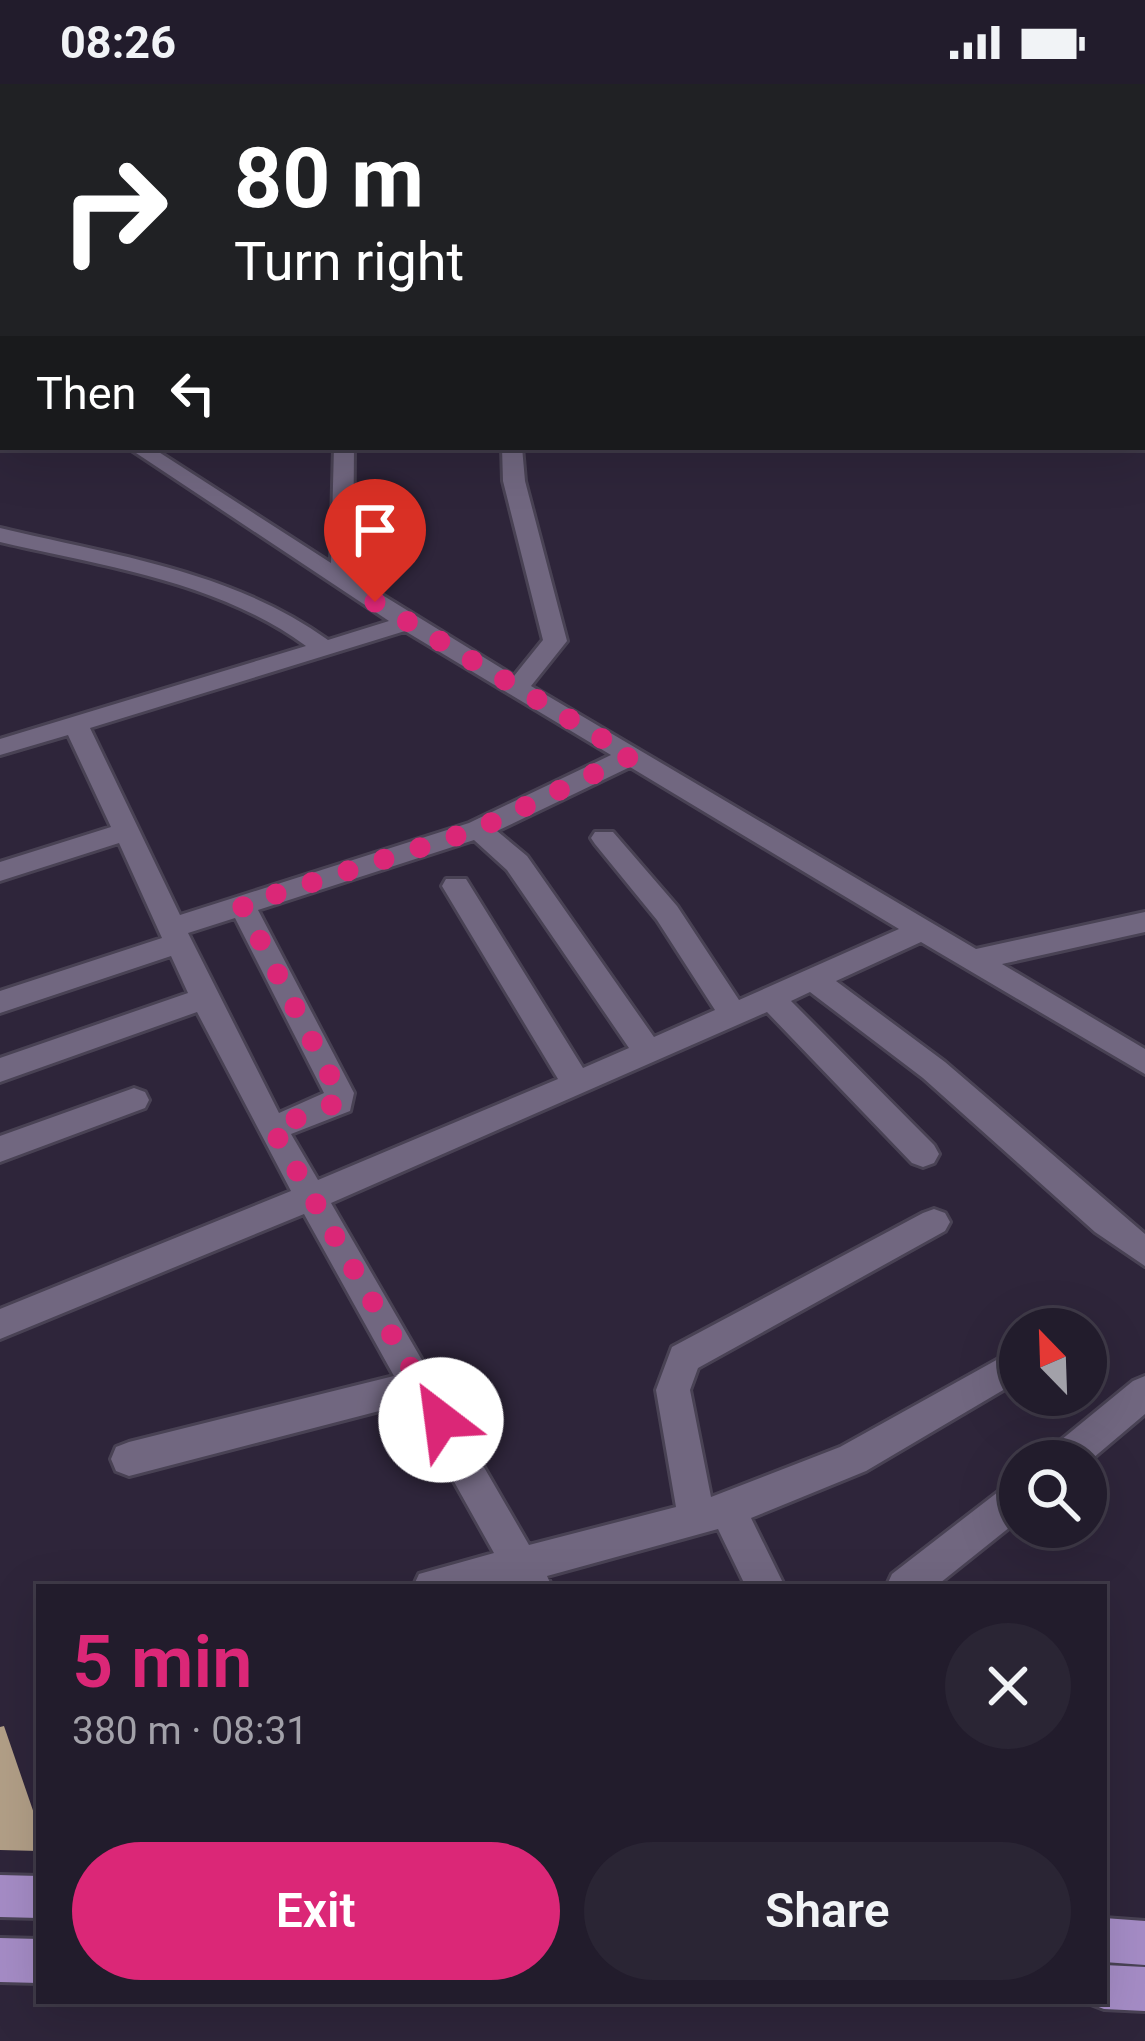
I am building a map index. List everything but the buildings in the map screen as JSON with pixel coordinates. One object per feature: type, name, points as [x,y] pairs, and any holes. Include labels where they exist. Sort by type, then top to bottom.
[{"type":"main road","points":[[0,1896],[36,1897]]},
{"type":"main road","points":[[1107,1940],[1145,1943]]},
{"type":"main road","points":[[0,1960],[36,1960]]},
{"type":"main road","points":[[1107,1987],[1145,1989]]},
{"type":"street","points":[[117,450],[173,470]]},
{"type":"street","points":[[142,450],[408,623],[1145,1063]]},
{"type":"street","points":[[342,580],[344,450]]},
{"type":"street","points":[[512,450],[514,481],[556,641],[517,688]]},
{"type":"street","points":[[0,535],[184,579],[280,616],[325,649]]},
{"type":"street","points":[[0,747],[408,623]]},
{"type":"street","points":[[76,724],[237,1067],[528,1575]]},
{"type":"street","points":[[0,1002],[242,905],[478,829],[631,756]]},
{"type":"street","points":[[478,829],[517,863],[648,1052]]},
{"type":"street","points":[[0,872],[128,831]]},
{"type":"street","points":[[604,838],[667,913],[734,1015]]},
{"type":"street","points":[[456,886],[577,1084]]},
{"type":"street","points":[[242,905],[339,1093],[339,1102],[272,1128]]},
{"type":"street","points":[[973,960],[1145,922]]},
{"type":"street","points":[[0,1324],[577,1084],[923,930]]},
{"type":"street","points":[[813,979],[934,1070],[1145,1252]]},
{"type":"street","points":[[0,1070],[206,998]]},
{"type":"street","points":[[771,998],[923,1154]]},
{"type":"street","points":[[0,1149],[134,1100]]},
{"type":"street","points":[[764,1584],[711,1511],[673,1390],[684,1358],[934,1222]]},
{"type":"street","points":[[455,1584],[528,1575],[853,1459],[999,1374]]},
{"type":"street","points":[[129,1459],[421,1384]]},
{"type":"street","points":[[1088,1440],[1145,1392]]},
{"type":"street","points":[[909,1584],[999,1513]]},
{"type":"route","points":[[375,602],[631,756],[478,829],[242,905],[339,1093],[339,1102],[272,1128],[441,1420]]}]
